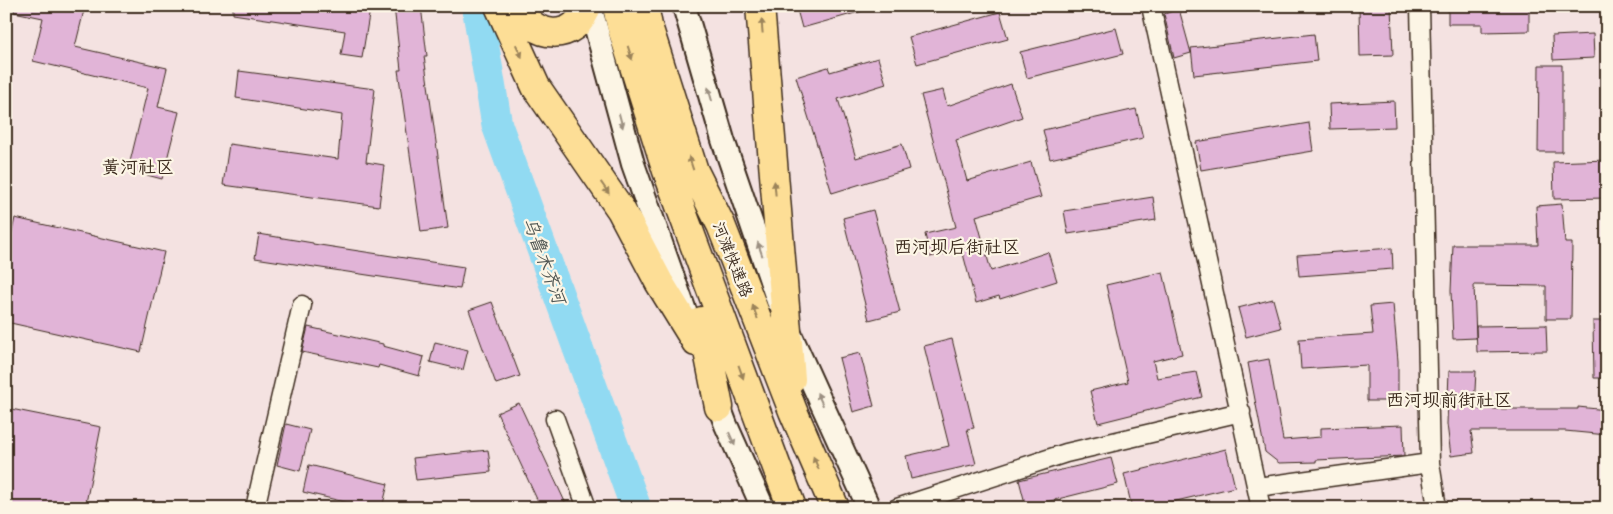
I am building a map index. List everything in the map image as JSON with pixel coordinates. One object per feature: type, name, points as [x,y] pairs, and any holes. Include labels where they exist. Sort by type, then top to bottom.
[{"type":"highway","points":[[499,6],[536,87],[621,210],[659,282],[696,342]]},
{"type":"highway","points":[[519,6],[523,16],[530,25],[540,31],[551,33],[562,32],[573,27],[581,19],[589,6]]},
{"type":"highway","name":"河滩快速路","points":[[617,6],[621,26],[676,194],[792,508]]},
{"type":"highway","name":"河滩快速路","points":[[644,6],[648,26],[694,171],[721,224],[793,411],[835,508]]},
{"type":"highway","points":[[760,6],[793,411]]},
{"type":"highway","points":[[676,194],[719,407]]},
{"type":"street","points":[[589,6],[633,164],[719,407],[763,508]]},
{"type":"street","points":[[684,6],[723,140],[786,325],[869,508]]},
{"type":"street","points":[[1151,6],[1258,487],[1261,508]]},
{"type":"street","points":[[1420,6],[1430,464],[1437,508]]},
{"type":"street","points":[[255,508],[302,305]]},
{"type":"street","points":[[897,508],[1066,453],[1241,412]]},
{"type":"street","points":[[555,420],[587,508]]},
{"type":"street","points":[[1258,487],[1430,464]]},
{"type":"building","points":[[14,6],[85,6],[75,47],[167,68],[158,107],[179,112],[162,179],[128,170],[148,88],[33,61],[43,18],[14,12]]},
{"type":"building","points":[[233,6],[353,6],[370,9],[362,58],[341,55],[345,31],[233,14]]},
{"type":"building","points":[[394,6],[421,6],[427,56],[424,56],[448,228],[421,232],[398,70],[401,70]]},
{"type":"building","points":[[796,6],[865,6],[866,10],[802,28]]},
{"type":"building","points":[[1359,6],[1391,6],[1393,55],[1360,56]]},
{"type":"building","points":[[1448,6],[1529,6],[1529,31],[1482,32],[1482,24],[1448,24]]},
{"type":"building","points":[[1179,9],[1191,53],[1174,58],[1164,14]]},
{"type":"building","points":[[1000,12],[1008,39],[917,64],[909,37]]},
{"type":"building","points":[[1116,28],[1123,54],[1027,78],[1020,52]]},
{"type":"building","points":[[1314,34],[1317,61],[1194,75],[1191,48]]},
{"type":"building","points":[[1593,34],[1594,58],[1553,60],[1552,36]]},
{"type":"building","points":[[878,58],[886,84],[838,99],[856,158],[902,144],[909,169],[832,193],[796,77],[828,67],[830,72]]},
{"type":"building","points":[[1539,65],[1562,65],[1562,152],[1538,152]]},
{"type":"building","points":[[239,71],[375,89],[366,162],[384,165],[379,206],[223,185],[229,144],[338,159],[342,115],[236,98]]},
{"type":"building","points":[[1011,84],[1022,117],[956,140],[967,181],[1031,162],[1041,197],[976,216],[991,271],[1048,252],[1057,281],[1000,299],[999,296],[976,303],[962,250],[930,257],[925,234],[956,227],[921,95],[943,90],[947,106]]},
{"type":"building","points":[[1394,101],[1395,127],[1330,129],[1329,104]]},
{"type":"building","points":[[1136,109],[1143,138],[1050,159],[1043,130]]},
{"type":"building","points":[[1309,123],[1313,151],[1201,170],[1196,142]]},
{"type":"building","points":[[1607,160],[1607,198],[1554,199],[1553,162]]},
{"type":"building","points":[[1153,197],[1156,220],[1068,234],[1064,211]]},
{"type":"building","points":[[1562,204],[1565,243],[1572,243],[1571,319],[1546,319],[1546,286],[1474,285],[1476,338],[1453,339],[1451,291],[1453,245],[1538,245],[1536,206]]},
{"type":"building","points":[[873,210],[900,312],[869,320],[843,218]]},
{"type":"building","points":[[15,218],[164,252],[141,352],[6,322],[6,258]]},
{"type":"building","points":[[259,234],[464,267],[460,289],[255,258]]},
{"type":"building","points":[[1392,248],[1393,269],[1299,276],[1297,255]]},
{"type":"building","points":[[1163,272],[1182,354],[1153,361],[1157,378],[1196,372],[1202,397],[1098,423],[1090,391],[1128,382],[1106,285]]},
{"type":"building","points":[[1273,299],[1281,328],[1246,337],[1238,308]]},
{"type":"building","points":[[492,302],[520,376],[496,384],[469,310]]},
{"type":"building","points":[[1393,304],[1398,361],[1398,401],[1367,401],[1367,365],[1301,369],[1299,339],[1373,334],[1370,306]]},
{"type":"building","points":[[1593,321],[1607,321],[1607,378],[1594,378]]},
{"type":"building","points":[[1546,325],[1547,351],[1477,352],[1476,326]]},
{"type":"building","points":[[308,327],[383,344],[383,346],[424,357],[419,376],[379,365],[378,368],[302,352]]},
{"type":"building","points":[[952,339],[974,428],[967,429],[976,464],[911,479],[906,456],[949,446],[924,346]]},
{"type":"building","points":[[435,342],[468,350],[463,370],[430,362]]},
{"type":"building","points":[[860,353],[874,406],[853,412],[839,358]]},
{"type":"building","points":[[1269,359],[1283,440],[1321,437],[1321,428],[1403,425],[1404,456],[1279,463],[1265,452],[1248,363]]},
{"type":"building","points":[[1449,371],[1476,371],[1474,409],[1578,409],[1578,407],[1607,410],[1607,435],[1565,431],[1471,431],[1474,453],[1451,456],[1447,424]]},
{"type":"building","points":[[519,403],[566,504],[558,508],[541,508],[497,413]]},
{"type":"building","points":[[6,408],[101,427],[85,508],[6,508]]},
{"type":"building","points":[[286,424],[310,430],[300,471],[277,465]]},
{"type":"building","points":[[1226,449],[1235,487],[1147,508],[1132,508],[1124,474]]},
{"type":"building","points":[[488,450],[491,472],[416,480],[413,458]]},
{"type":"building","points":[[1111,458],[1118,484],[1026,507],[1019,480]]},
{"type":"building","points":[[309,465],[388,484],[382,508],[370,508],[303,492]]},
{"type":"waterway","name":"乌鲁木齐河","points":[[477,6],[497,125],[636,508]]},
{"type":"district","name":"黄河社区","points":[[138,165]]},
{"type":"district","name":"西河坝后街社区","points":[[957,245]]},
{"type":"district","name":"西河坝前街社区","points":[[1449,398]]}]
